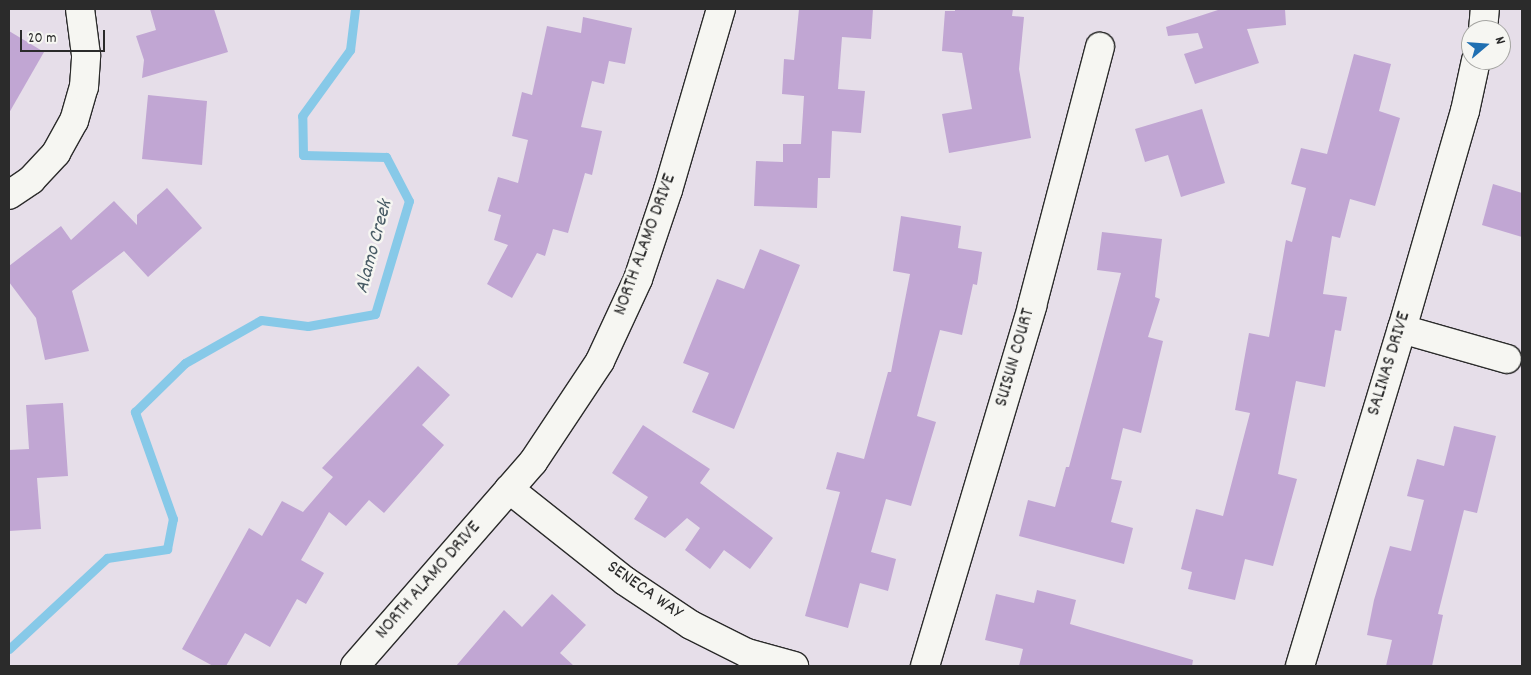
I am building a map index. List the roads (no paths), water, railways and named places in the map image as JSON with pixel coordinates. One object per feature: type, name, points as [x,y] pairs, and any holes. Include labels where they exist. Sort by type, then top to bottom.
[{"type":"street","points":[[9,195],[31,180],[56,153],[74,121],[84,87],[86,55],[80,9]]},
{"type":"street","name":"NORTH ALAMO DRIVE","points":[[355,666],[509,489],[568,413],[600,361],[634,287],[668,190],[720,9]]},
{"type":"street","name":"SUISUN COURT","points":[[925,666],[1032,306],[1100,47]]},
{"type":"street","name":"SALINAS DRIVE","points":[[1300,666],[1402,329],[1465,111],[1474,70]]},
{"type":"street","points":[[1402,329],[1507,359]]},
{"type":"street","name":"SENECA WAY","points":[[509,489],[625,580],[691,625],[747,653],[794,666]]},
{"type":"waterway","name":"Alamo Creek","points":[[9,649],[107,558],[167,549],[173,519],[135,412],[185,363],[261,320],[308,326],[375,314],[409,201],[386,157],[303,155],[302,116],[350,50],[355,9]]}]
